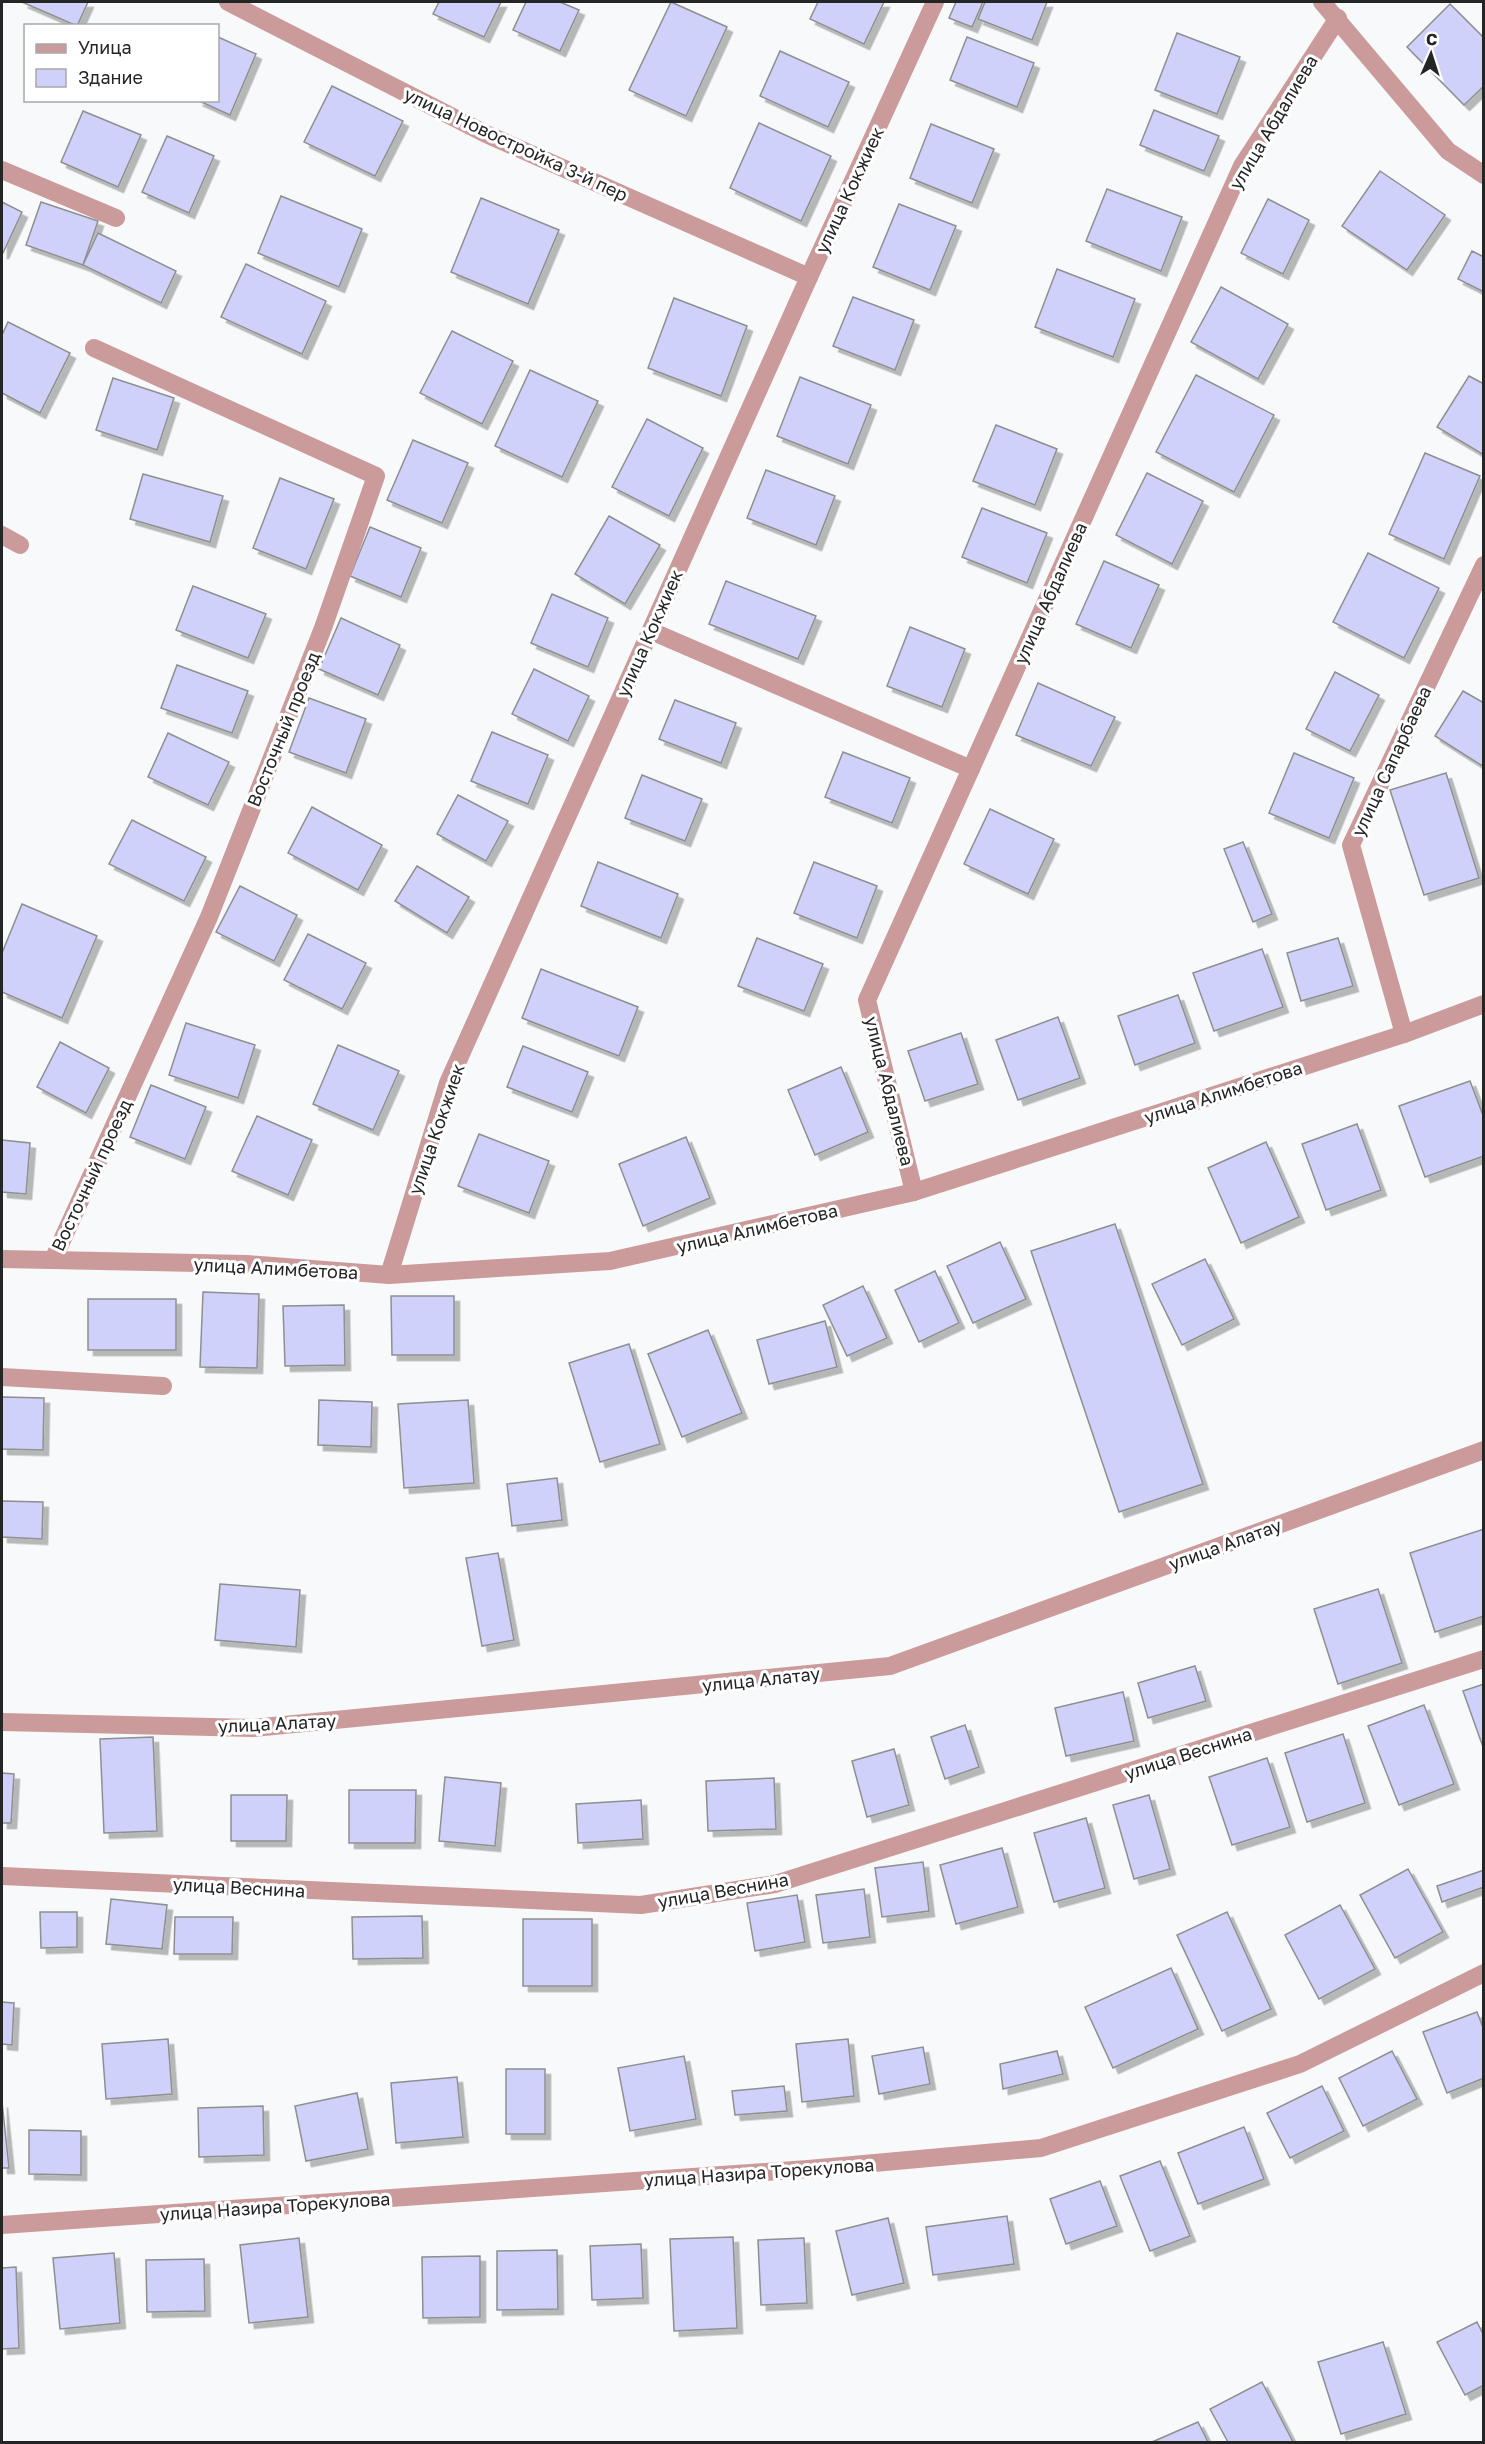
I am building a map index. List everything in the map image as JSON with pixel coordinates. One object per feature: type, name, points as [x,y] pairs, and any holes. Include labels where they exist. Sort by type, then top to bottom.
[{"type":"street","name":"улица Новостройка 3-й пер","points":[[228,2],[486,134],[809,277]]},
{"type":"street","name":"улица Кокжиек","points":[[388,1275],[448,1083],[809,277],[935,2]]},
{"type":"street","points":[[1322,2],[1449,151],[1484,175]]},
{"type":"street","name":"улица Абдалиева","points":[[914,1192],[867,1000],[1242,166],[1338,18]]},
{"type":"street","points":[[2,170],[116,219]]},
{"type":"street","name":"Восточный проезд","points":[[53,1260],[209,917],[323,628],[376,476],[94,348]]},
{"type":"street","points":[[2,535],[20,545]]},
{"type":"street","name":"улица Сапарбаева","points":[[1404,1034],[1351,845],[1484,565]]},
{"type":"street","points":[[651,631],[971,768]]},
{"type":"street","name":"улица Алимбетова","points":[[2,1259],[247,1264],[388,1275],[610,1262],[914,1192],[1404,1034],[1484,1005]]},
{"type":"street","points":[[2,1377],[163,1386]]},
{"type":"street","name":"улица Алатау","points":[[2,1722],[253,1728],[890,1666],[1484,1450]]},
{"type":"street","name":"улица Веснина","points":[[2,1876],[641,1905],[775,1884],[1484,1659]]},
{"type":"street","name":"улица Назира Торекулова","points":[[2,2225],[808,2169],[1041,2148],[1300,2064],[1484,1973]]},
{"type":"building","points":[[22,2],[88,2],[78,24],[72,24]]},
{"type":"building","points":[[439,2],[501,2],[484,37],[433,14]]},
{"type":"building","points":[[526,2],[560,2],[579,10],[560,51],[513,30]]},
{"type":"building","points":[[671,2],[727,27],[686,116],[629,90]]},
{"type":"building","points":[[818,2],[884,2],[864,44],[810,19]]},
{"type":"building","points":[[956,2],[983,2],[972,27],[949,18]]},
{"type":"building","points":[[985,2],[1047,2],[1032,40],[978,19]]},
{"type":"building","points":[[1450,4],[1484,38],[1484,86],[1464,105],[1407,47]]},
{"type":"building","points":[[1177,33],[1240,57],[1217,114],[1155,90]]},
{"type":"building","points":[[219,37],[256,54],[230,115],[201,102],[219,102]]},
{"type":"building","points":[[967,37],[1034,63],[1017,107],[950,80]]},
{"type":"building","points":[[780,51],[849,82],[828,127],[760,96]]},
{"type":"building","points":[[332,86],[403,121],[375,176],[304,142]]},
{"type":"building","points":[[1154,110],[1219,136],[1204,171],[1140,145]]},
{"type":"building","points":[[83,111],[141,135],[118,187],[61,162]]},
{"type":"building","points":[[759,123],[831,156],[801,221],[730,188]]},
{"type":"building","points":[[931,124],[994,149],[972,203],[910,178]]},
{"type":"building","points":[[167,136],[214,156],[189,213],[142,192]]},
{"type":"building","points":[[1380,171],[1445,215],[1407,270],[1342,226]]},
{"type":"building","points":[[1107,189],[1182,217],[1161,271],[1086,241]]},
{"type":"building","points":[[281,196],[362,229],[339,287],[258,253]]},
{"type":"building","points":[[481,198],[559,230],[528,304],[451,272]]},
{"type":"building","points":[[1268,199],[1309,220],[1283,274],[1241,253]]},
{"type":"building","points":[[2,202],[22,212],[3,253],[2,253]]},
{"type":"building","points":[[41,202],[98,221],[83,265],[26,245]]},
{"type":"building","points":[[899,204],[956,226],[930,290],[873,267]]},
{"type":"building","points":[[98,233],[176,271],[161,303],[83,265]]},
{"type":"building","points":[[1472,251],[1484,257],[1484,292],[1458,279]]},
{"type":"building","points":[[246,264],[326,301],[302,354],[221,317]]},
{"type":"building","points":[[1057,269],[1135,299],[1113,357],[1035,327]]},
{"type":"building","points":[[1221,287],[1288,324],[1258,379],[1191,342]]},
{"type":"building","points":[[853,297],[914,320],[895,370],[833,346]]},
{"type":"building","points":[[674,298],[747,326],[721,396],[648,368]]},
{"type":"building","points":[[8,322],[70,353],[40,413],[2,393],[2,335]]},
{"type":"building","points":[[452,331],[513,361],[482,424],[420,393]]},
{"type":"building","points":[[530,370],[598,401],[562,477],[495,446]]},
{"type":"building","points":[[1196,375],[1274,415],[1234,492],[1156,452]]},
{"type":"building","points":[[1469,376],[1484,384],[1484,455],[1437,427]]},
{"type":"building","points":[[800,377],[871,405],[848,464],[777,436]]},
{"type":"building","points":[[113,378],[174,398],[157,450],[96,430]]},
{"type":"building","points":[[647,419],[703,448],[669,516],[612,487]]},
{"type":"building","points":[[996,425],[1057,449],[1035,505],[973,481]]},
{"type":"building","points":[[413,440],[468,463],[442,523],[387,500]]},
{"type":"building","points":[[1425,453],[1480,476],[1444,559],[1389,534]]},
{"type":"building","points":[[766,470],[835,496],[816,545],[747,518]]},
{"type":"building","points":[[1147,473],[1203,501],[1172,564],[1116,535]]},
{"type":"building","points":[[143,474],[223,496],[210,542],[130,519]]},
{"type":"building","points":[[280,478],[334,499],[306,569],[253,548]]},
{"type":"building","points":[[982,508],[1047,533],[1027,583],[962,557]]},
{"type":"building","points":[[609,516],[660,545],[625,604],[575,574]]},
{"type":"building","points":[[370,527],[421,548],[401,597],[350,576]]},
{"type":"building","points":[[1368,553],[1439,588],[1404,658],[1333,622]]},
{"type":"building","points":[[1104,561],[1159,585],[1131,648],[1076,624]]},
{"type":"building","points":[[726,581],[816,616],[798,659],[709,624]]},
{"type":"building","points":[[193,586],[266,614],[248,658],[176,630]]},
{"type":"building","points":[[552,594],[608,618],[588,667],[531,643]]},
{"type":"building","points":[[341,618],[400,645],[378,695],[319,669]]},
{"type":"building","points":[[910,627],[965,649],[942,707],[887,686]]},
{"type":"building","points":[[177,665],[248,691],[232,733],[161,708]]},
{"type":"building","points":[[534,669],[589,696],[568,741],[512,714]]},
{"type":"building","points":[[1335,672],[1379,695],[1350,751],[1306,729]]},
{"type":"building","points":[[1038,683],[1115,717],[1091,766],[1016,735]]},
{"type":"building","points":[[1463,691],[1484,703],[1484,767],[1435,736]]},
{"type":"building","points":[[309,698],[366,719],[346,773],[289,752]]},
{"type":"building","points":[[675,700],[736,723],[721,763],[659,739]]},
{"type":"building","points":[[492,732],[548,755],[528,804],[471,781]]},
{"type":"building","points":[[168,733],[229,762],[208,805],[148,777]]},
{"type":"building","points":[[843,752],[910,778],[892,823],[825,797]]},
{"type":"building","points":[[1294,753],[1354,778],[1329,838],[1269,813]]},
{"type":"building","points":[[1446,773],[1479,878],[1424,895],[1390,790]]},
{"type":"building","points":[[642,775],[702,799],[685,841],[625,818]]},
{"type":"building","points":[[458,795],[508,821],[486,861],[437,834]]},
{"type":"building","points":[[312,807],[382,845],[358,890],[288,853]]},
{"type":"building","points":[[990,809],[1054,839],[1028,894],[964,864]]},
{"type":"building","points":[[132,820],[206,857],[184,901],[109,864]]},
{"type":"building","points":[[1243,842],[1272,914],[1253,922],[1224,849]]},
{"type":"building","points":[[598,862],[678,894],[661,938],[581,906]]},
{"type":"building","points":[[814,862],[877,886],[857,938],[794,913]]},
{"type":"building","points":[[417,866],[469,897],[447,933],[395,901]]},
{"type":"building","points":[[240,886],[297,915],[274,961],[216,932]]},
{"type":"building","points":[[22,904],[97,936],[62,1018],[2,992],[2,953]]},
{"type":"building","points":[[308,934],[366,963],[342,1009],[284,980]]},
{"type":"building","points":[[757,938],[823,964],[804,1011],[738,986]]},
{"type":"building","points":[[1338,938],[1353,986],[1301,1001],[1287,953]]},
{"type":"building","points":[[1262,949],[1283,1007],[1214,1031],[1193,973]]},
{"type":"building","points":[[541,969],[638,1007],[619,1056],[522,1018]]},
{"type":"building","points":[[1178,995],[1195,1043],[1135,1065],[1118,1016]]},
{"type":"building","points":[[1058,1017],[1080,1078],[1018,1100],[996,1040]]},
{"type":"building","points":[[186,1023],[255,1045],[238,1098],[169,1075]]},
{"type":"building","points":[[961,1033],[978,1084],[925,1101],[908,1051]]},
{"type":"building","points":[[60,1042],[109,1068],[86,1113],[37,1087]]},
{"type":"building","points":[[338,1045],[399,1071],[373,1130],[313,1104]]},
{"type":"building","points":[[523,1046],[588,1072],[572,1112],[507,1087]]},
{"type":"building","points":[[841,1067],[868,1132],[815,1155],[788,1090]]},
{"type":"building","points":[[1470,1081],[1484,1118],[1484,1156],[1425,1177],[1399,1106]]},
{"type":"building","points":[[151,1085],[206,1107],[185,1159],[130,1137]]},
{"type":"building","points":[[257,1116],[312,1140],[288,1195],[232,1171]]},
{"type":"building","points":[[1357,1124],[1381,1190],[1326,1210],[1302,1144]]},
{"type":"building","points":[[479,1134],[549,1161],[529,1213],[458,1186]]},
{"type":"building","points":[[686,1137],[710,1198],[643,1226],[619,1164]]},
{"type":"building","points":[[2,1140],[30,1143],[26,1194],[2,1192]]},
{"type":"building","points":[[1266,1142],[1299,1217],[1241,1243],[1208,1168]]},
{"type":"building","points":[[1115,1224],[1203,1484],[1119,1512],[1031,1251]]},
{"type":"building","points":[[1000,1242],[1026,1299],[973,1323],[947,1266]]},
{"type":"building","points":[[1205,1259],[1234,1319],[1182,1345],[1152,1284]]},
{"type":"building","points":[[935,1271],[959,1323],[919,1342],[895,1290]]},
{"type":"building","points":[[863,1286],[887,1338],[847,1356],[823,1305]]},
{"type":"building","points":[[203,1292],[259,1294],[257,1368],[200,1367]]},
{"type":"building","points":[[391,1296],[454,1296],[454,1355],[392,1355]]},
{"type":"building","points":[[88,1299],[176,1299],[176,1350],[88,1350]]},
{"type":"building","points":[[344,1305],[345,1365],[285,1366],[283,1306]]},
{"type":"building","points":[[825,1321],[837,1367],[769,1384],[757,1340]]},
{"type":"building","points":[[708,1330],[742,1413],[682,1437],[648,1354]]},
{"type":"building","points":[[629,1344],[660,1444],[600,1462],[569,1363]]},
{"type":"building","points":[[2,1397],[44,1398],[43,1450],[2,1449]]},
{"type":"building","points":[[319,1400],[372,1402],[371,1447],[318,1445]]},
{"type":"building","points":[[468,1400],[474,1483],[404,1488],[398,1404]]},
{"type":"building","points":[[557,1478],[562,1520],[512,1526],[507,1484]]},
{"type":"building","points":[[2,1501],[43,1502],[42,1539],[2,1537]]},
{"type":"building","points":[[1484,1529],[1484,1616],[1435,1632],[1410,1553]]},
{"type":"building","points":[[498,1553],[514,1640],[482,1646],[466,1558]]},
{"type":"building","points":[[220,1584],[300,1590],[296,1647],[215,1640]]},
{"type":"building","points":[[1378,1589],[1402,1663],[1338,1684],[1314,1609]]},
{"type":"building","points":[[1195,1666],[1206,1701],[1148,1718],[1138,1683]]},
{"type":"building","points":[[1484,1684],[1484,1747],[1483,1747],[1463,1691]]},
{"type":"building","points":[[1123,1692],[1134,1741],[1066,1756],[1055,1708]]},
{"type":"building","points":[[1424,1705],[1454,1784],[1399,1805],[1368,1726]]},
{"type":"building","points":[[965,1725],[979,1767],[945,1779],[931,1737]]},
{"type":"building","points":[[1343,1734],[1365,1803],[1307,1822],[1285,1753]]},
{"type":"building","points":[[153,1737],[157,1831],[104,1833],[100,1739]]},
{"type":"building","points":[[894,1749],[909,1805],[867,1817],[852,1761]]},
{"type":"building","points":[[1267,1758],[1290,1827],[1232,1845],[1209,1777]]},
{"type":"building","points":[[2,1773],[14,1774],[11,1823],[2,1823]]},
{"type":"building","points":[[445,1777],[501,1783],[495,1846],[439,1841]]},
{"type":"building","points":[[774,1778],[776,1829],[708,1831],[706,1781]]},
{"type":"building","points":[[349,1790],[416,1790],[415,1843],[349,1843]]},
{"type":"building","points":[[231,1795],[287,1795],[286,1841],[231,1841]]},
{"type":"building","points":[[1149,1795],[1170,1869],[1134,1879],[1113,1805]]},
{"type":"building","points":[[641,1800],[643,1839],[578,1843],[576,1804]]},
{"type":"building","points":[[1086,1818],[1105,1888],[1054,1902],[1034,1833]]},
{"type":"building","points":[[1002,1848],[1018,1907],[956,1924],[940,1865]]},
{"type":"building","points":[[923,1862],[929,1911],[882,1917],[875,1868]]},
{"type":"building","points":[[1408,1869],[1443,1932],[1395,1958],[1360,1895]]},
{"type":"building","points":[[1484,1870],[1484,1887],[1442,1902],[1437,1886]]},
{"type":"building","points":[[864,1889],[870,1937],[823,1943],[816,1895]]},
{"type":"building","points":[[797,1895],[805,1942],[755,1951],[747,1903]]},
{"type":"building","points":[[111,1899],[167,1905],[162,1949],[106,1944]]},
{"type":"building","points":[[1340,1905],[1375,1969],[1319,1999],[1285,1935]]},
{"type":"building","points":[[40,1912],[77,1912],[77,1947],[41,1948]]},
{"type":"building","points":[[1227,1912],[1271,2009],[1222,2031],[1177,1935]]},
{"type":"building","points":[[422,1916],[423,1958],[353,1959],[352,1917]]},
{"type":"building","points":[[175,1917],[233,1917],[232,1954],[174,1954]]},
{"type":"building","points":[[523,1919],[592,1919],[592,1986],[523,1986]]},
{"type":"building","points":[[1171,1968],[1198,2029],[1113,2068],[1085,2007]]},
{"type":"building","points":[[2,2002],[14,2003],[12,2045],[2,2044]]},
{"type":"building","points":[[1477,2012],[1484,2030],[1484,2078],[1447,2093],[1423,2032]]},
{"type":"building","points":[[168,2039],[172,2094],[106,2099],[102,2044]]},
{"type":"building","points":[[848,2039],[854,2096],[802,2102],[796,2044]]},
{"type":"building","points":[[923,2047],[930,2084],[879,2094],[872,2056]]},
{"type":"building","points":[[1057,2051],[1063,2074],[1003,2089],[1000,2064]]},
{"type":"building","points":[[1392,2051],[1417,2099],[1363,2126],[1339,2078]]},
{"type":"building","points":[[684,2056],[696,2119],[630,2131],[618,2068]]},
{"type":"building","points":[[506,2069],[545,2069],[545,2134],[506,2134]]},
{"type":"building","points":[[457,2077],[463,2137],[396,2143],[391,2083]]},
{"type":"building","points":[[784,2086],[787,2111],[735,2115],[732,2091]]},
{"type":"building","points":[[1322,2086],[1344,2131],[1290,2158],[1267,2113]]},
{"type":"building","points":[[357,2093],[368,2149],[306,2161],[295,2106]]},
{"type":"building","points":[[2,2102],[9,2168],[2,2168]]},
{"type":"building","points":[[263,2106],[264,2155],[199,2157],[198,2108]]},
{"type":"building","points":[[1244,2127],[1264,2179],[1198,2204],[1178,2153]]},
{"type":"building","points":[[29,2130],[81,2131],[81,2175],[29,2174]]},
{"type":"building","points":[[1160,2161],[1190,2236],[1150,2251],[1120,2176]]},
{"type":"building","points":[[1100,2181],[1117,2226],[1066,2244],[1050,2199]]},
{"type":"building","points":[[1007,2216],[1014,2264],[933,2275],[926,2227]]},
{"type":"building","points":[[888,2218],[904,2283],[852,2295],[836,2231]]},
{"type":"building","points":[[733,2237],[737,2328],[674,2331],[670,2239]]},
{"type":"building","points":[[299,2238],[308,2317],[249,2323],[240,2245]]},
{"type":"building","points":[[804,2238],[807,2303],[761,2305],[758,2240]]},
{"type":"building","points":[[641,2244],[643,2298],[592,2300],[590,2246]]},
{"type":"building","points":[[557,2250],[558,2309],[497,2310],[497,2251]]},
{"type":"building","points":[[114,2253],[120,2323],[60,2329],[53,2258]]},
{"type":"building","points":[[480,2256],[480,2317],[423,2318],[422,2257]]},
{"type":"building","points":[[204,2259],[205,2311],[147,2312],[146,2260]]},
{"type":"building","points":[[16,2267],[19,2348],[2,2349],[2,2268]]},
{"type":"building","points":[[1477,2322],[1484,2336],[1484,2385],[1465,2395],[1437,2342]]},
{"type":"building","points":[[1383,2342],[1406,2414],[1341,2434],[1318,2362]]},
{"type":"building","points":[[1262,2382],[1293,2442],[1228,2442],[1210,2409]]},
{"type":"building","points":[[1198,2422],[1208,2442],[1152,2442]]}]
